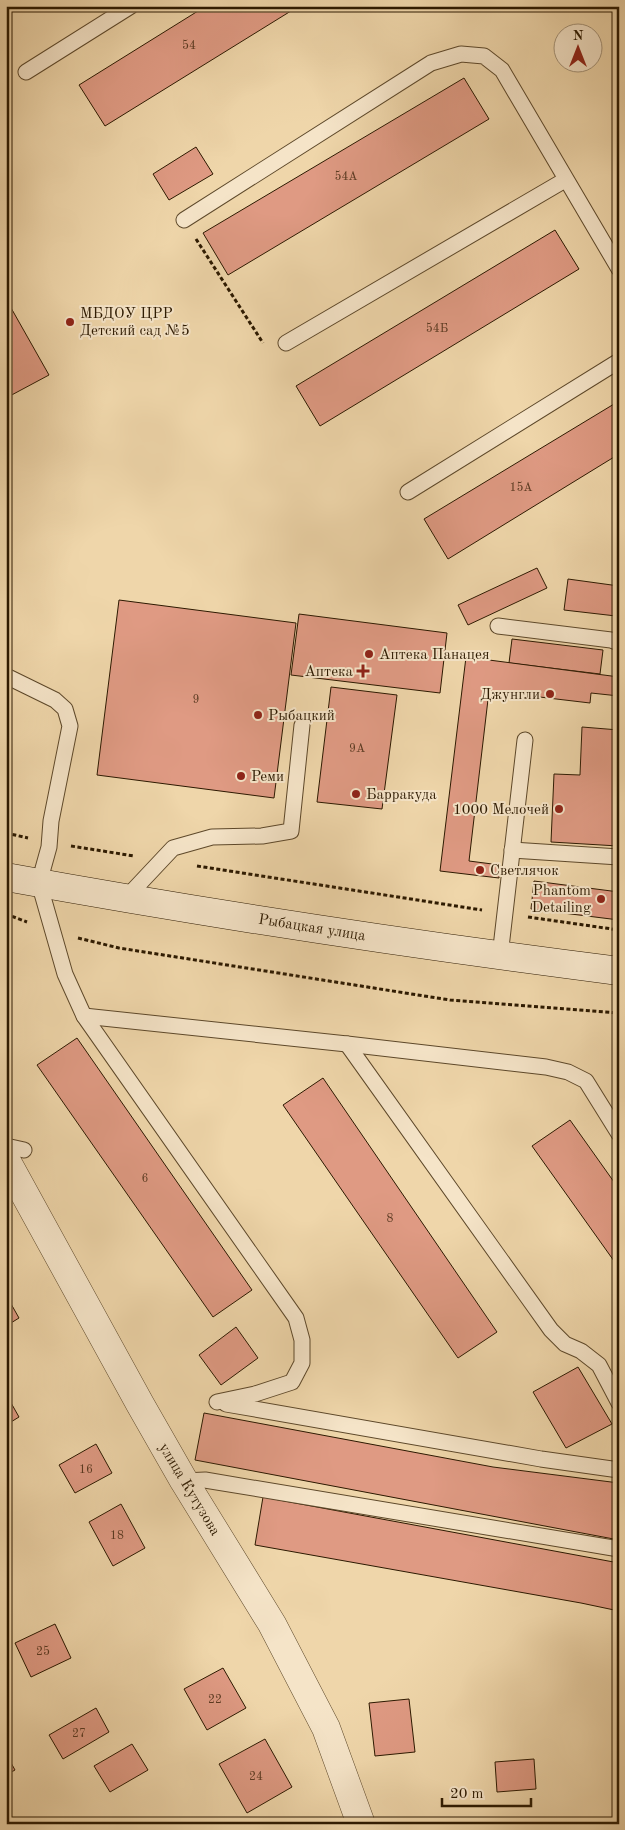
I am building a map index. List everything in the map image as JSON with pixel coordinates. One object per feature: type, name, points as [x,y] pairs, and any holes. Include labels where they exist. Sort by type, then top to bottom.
[{"type":"street","name":"Рыбацкая улица","points":[[6,877],[126,898],[500,956],[619,970]]},
{"type":"street","name":"улица Кутузова","points":[[15,1155],[140,1404],[184,1481],[272,1624],[326,1728],[361,1824]]},
{"type":"lane","points":[[26,72],[131,6]]},
{"type":"lane","points":[[184,220],[431,63],[461,54],[484,56],[502,70],[619,269]]},
{"type":"lane","points":[[286,343],[566,180]]},
{"type":"lane","points":[[408,492],[619,361]]},
{"type":"lane","points":[[498,626],[611,640],[619,643]]},
{"type":"lane","points":[[6,676],[55,700],[65,709],[70,726],[52,821],[50,843],[39,883],[65,974],[84,1016],[296,1318],[302,1340],[302,1364],[292,1382],[255,1394],[218,1402],[541,1459],[619,1470]]},
{"type":"lane","points":[[126,898],[173,848],[212,837],[262,836],[291,831],[302,726]]},
{"type":"lane","points":[[500,956],[525,740]]},
{"type":"lane","points":[[512,850],[619,857]]},
{"type":"lane","points":[[84,1016],[347,1044],[568,1072],[586,1081],[619,1134]]},
{"type":"lane","points":[[347,1044],[551,1330],[565,1344],[581,1351],[599,1365],[619,1403]]},
{"type":"lane","points":[[6,1146],[15,1155]]},
{"type":"lane","points":[[184,1481],[205,1480],[619,1549]]},
{"type":"path","points":[[184,220],[267,349],[286,343]]},
{"type":"path","points":[[6,833],[50,843],[619,930]]},
{"type":"path","points":[[6,914],[52,932],[119,948],[450,1000],[619,1013]]},
{"type":"building","points":[[206,6],[299,6],[105,126],[79,85]]},
{"type":"building","points":[[464,78],[489,119],[228,275],[203,233]]},
{"type":"building","points":[[196,147],[213,174],[169,200],[153,174]]},
{"type":"building","points":[[555,230],[579,269],[320,426],[296,386]]},
{"type":"building","points":[[6,299],[49,375],[6,398]]},
{"type":"building","points":[[619,401],[619,454],[448,559],[424,519]]},
{"type":"building","points":[[537,568],[547,588],[468,625],[458,605]]},
{"type":"building","points":[[568,579],[619,586],[616,616],[564,610]]},
{"type":"building","points":[[119,600],[296,623],[274,798],[97,775]]},
{"type":"building","name":"Аптека Панацея","points":[[299,614],[447,633],[440,693],[291,675]]},
{"type":"building","points":[[512,639],[603,650],[600,674],[509,663]]},
{"type":"building","points":[[466,657],[619,677],[619,696],[591,693],[590,703],[489,691],[469,861],[500,865],[499,878],[440,871]]},
{"type":"building","points":[[331,687],[397,695],[382,809],[317,802]]},
{"type":"building","points":[[582,727],[619,730],[618,846],[551,842],[554,774],[580,775]]},
{"type":"building","points":[[534,881],[619,892],[619,920],[531,909]]},
{"type":"building","points":[[77,1038],[252,1290],[213,1317],[37,1065]]},
{"type":"building","points":[[323,1078],[497,1332],[458,1358],[283,1105]]},
{"type":"building","points":[[570,1120],[619,1189],[619,1268],[532,1146]]},
{"type":"building","points":[[6,1295],[19,1318],[6,1326]]},
{"type":"building","points":[[236,1327],[258,1358],[221,1385],[199,1355]]},
{"type":"building","points":[[578,1367],[612,1424],[566,1448],[533,1392]]},
{"type":"building","points":[[6,1394],[19,1417],[6,1425]]},
{"type":"building","points":[[204,1413],[493,1467],[619,1483],[619,1540],[195,1460]]},
{"type":"building","points":[[96,1444],[112,1473],[75,1493],[59,1465]]},
{"type":"building","points":[[263,1497],[619,1563],[619,1611],[255,1545]]},
{"type":"building","points":[[121,1504],[145,1548],[113,1566],[89,1522]]},
{"type":"building","points":[[55,1624],[71,1658],[31,1677],[15,1643]]},
{"type":"building","points":[[223,1668],[246,1708],[207,1730],[184,1689]]},
{"type":"building","points":[[409,1699],[415,1752],[375,1756],[369,1703]]},
{"type":"building","points":[[96,1708],[109,1732],[63,1759],[49,1735]]},
{"type":"building","points":[[265,1739],[292,1787],[247,1813],[219,1764]]},
{"type":"building","points":[[132,1744],[148,1770],[110,1792],[94,1766]]},
{"type":"building","points":[[6,1754],[15,1770],[6,1775]]},
{"type":"building","points":[[534,1759],[536,1789],[497,1792],[495,1762]]},
{"type":"place","name":"МБДОУ ЦРР Детский сад №5","points":[[70,322]]},
{"type":"place","name":"Аптека Панацея","points":[[369,654]]},
{"type":"place","name":"Аптека","points":[[363,671]]},
{"type":"place","name":"Джунгли","points":[[550,694]]},
{"type":"place","name":"Рыбацкий","points":[[258,715]]},
{"type":"place","name":"Реми","points":[[241,776]]},
{"type":"place","name":"Барракуда","points":[[356,794]]},
{"type":"place","name":"1000 Мелочей","points":[[559,809]]},
{"type":"place","name":"Светлячок","points":[[480,870]]},
{"type":"place","name":"Phantom Detailing","points":[[601,899]]}]
